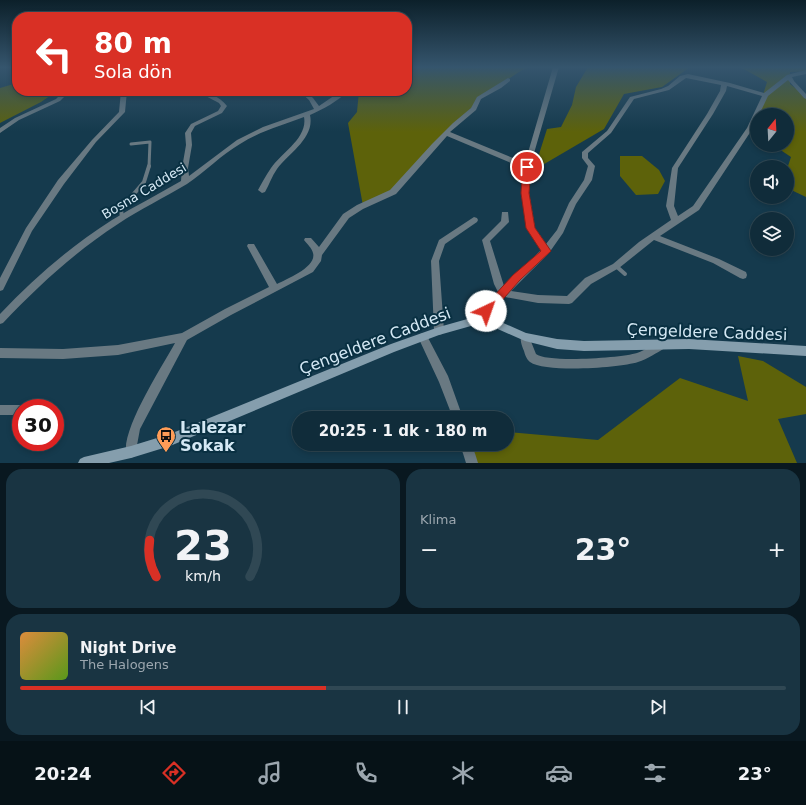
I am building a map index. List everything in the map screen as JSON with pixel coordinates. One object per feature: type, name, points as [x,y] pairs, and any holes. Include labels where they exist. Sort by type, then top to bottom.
[{"type":"main road","name":"Çengeldere Caddesi","points":[[84,463],[131,452],[170,440],[423,337],[478,320],[492,322],[525,337],[557,344],[584,346],[688,344],[806,351]]},
{"type":"street","points":[[0,353],[63,354],[118,350],[184,338],[228,312],[310,270],[317,261],[318,254],[346,216],[360,207],[393,192],[446,134],[474,109],[479,98],[496,89]]},
{"type":"street","points":[[546,251],[531,228],[525,193],[527,167],[550,89]]},
{"type":"street","points":[[478,320],[517,278],[546,251],[560,231],[573,203],[590,175],[592,166],[585,158],[585,152],[609,132],[632,98],[668,89]]},
{"type":"street","points":[[676,222],[670,206],[675,168],[710,114],[723,89]]},
{"type":"street","points":[[741,89],[765,95]]},
{"type":"street","points":[[505,214],[504,222],[486,240],[488,252],[495,270],[498,287],[503,293],[538,300],[569,300],[588,281],[616,266],[696,208],[750,128],[765,95],[774,89]]},
{"type":"street","points":[[798,89],[806,97]]},
{"type":"street","points":[[0,132],[17,119],[58,100],[62,96]]},
{"type":"street","points":[[0,287],[29,230],[61,182],[94,141],[122,112],[124,96]]},
{"type":"street","points":[[185,182],[185,168],[189,145],[188,133],[190,128],[193,125],[220,112],[224,106],[221,102],[209,96]]},
{"type":"street","points":[[308,96],[312,99],[318,110]]},
{"type":"street","name":"Bosna Caddesi","points":[[0,320],[57,265],[92,237],[185,182],[239,141],[272,127],[308,115],[339,96]]},
{"type":"street","points":[[262,190],[273,170],[303,136],[309,124],[308,115]]},
{"type":"street","points":[[446,134],[527,167]]},
{"type":"street","points":[[439,331],[435,261],[442,242],[474,220]]},
{"type":"street","points":[[654,237],[716,261],[743,275]]},
{"type":"street","points":[[308,240],[314,246],[318,254]]},
{"type":"street","points":[[251,246],[275,289]]},
{"type":"street","points":[[423,337],[444,380],[455,411]]},
{"type":"street","points":[[525,337],[530,355],[534,359],[544,363],[600,363],[637,358],[664,344]]},
{"type":"street","points":[[131,452],[135,428],[184,338]]},
{"type":"street","points":[[0,410],[12,410]]},
{"type":"street","points":[[468,451],[472,463]]},
{"type":"lane","points":[[122,218],[121,209],[143,184],[146,177],[149,159],[150,142],[131,144]]},
{"type":"lane","points":[[616,266],[625,274]]},
{"type":"shaded area","points":[[0,89],[12,89],[12,96],[50,96],[41,102],[0,123]]},
{"type":"shaded area","points":[[412,89],[494,89],[484,95],[393,189],[363,206],[348,123],[357,112],[359,96],[412,96]]},
{"type":"shaded area","points":[[576,89],[653,89],[624,94],[604,129],[534,170],[547,129],[561,127],[572,105]]},
{"type":"shaded area","points":[[765,89],[796,89],[806,96],[806,197],[794,191],[794,160],[790,160],[791,157],[784,152],[794,152],[794,108],[759,108]]},
{"type":"shaded area","points":[[620,156],[642,156],[659,170],[665,181],[658,194],[636,195],[620,176]]},
{"type":"shaded area","points":[[738,356],[763,361],[806,387],[806,414],[778,419],[797,463],[476,463],[474,451],[514,451],[514,433],[598,440],[680,378],[748,401]]},
{"type":"place","name":"Lalezar Sokak","points":[[166,453]]},
{"type":"route","points":[[486,311],[517,278],[546,251],[531,228],[525,193],[527,167]]}]
